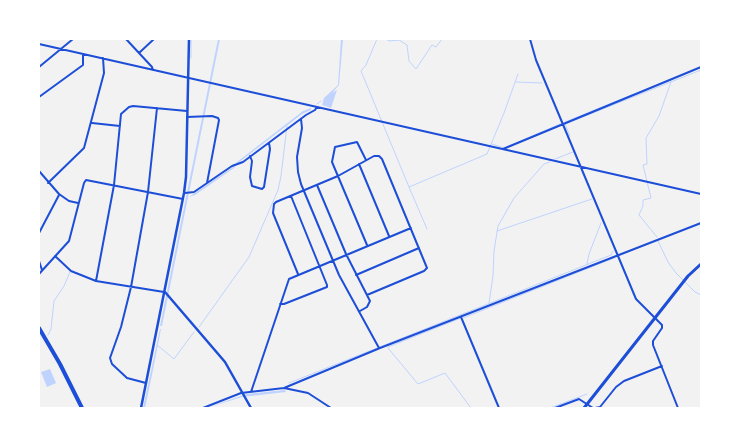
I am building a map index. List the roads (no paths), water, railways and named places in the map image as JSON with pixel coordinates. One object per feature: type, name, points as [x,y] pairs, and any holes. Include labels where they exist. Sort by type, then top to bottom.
[{"type":"highway","points":[[39,328],[64,371],[82,408]]},
{"type":"main road","points":[[584,408],[688,276],[701,264]]},
{"type":"street","points":[[39,67],[72,39]]},
{"type":"street","points":[[126,39],[153,70]]},
{"type":"street","points":[[139,53],[154,39]]},
{"type":"street","points":[[141,408],[184,193],[189,39]]},
{"type":"street","points":[[530,39],[536,60],[636,299],[662,326],[653,342],[678,408]]},
{"type":"street","points":[[39,44],[701,194]]},
{"type":"street","points":[[39,97],[83,65],[82,54]]},
{"type":"street","points":[[48,183],[83,150],[104,73],[103,58]]},
{"type":"street","points":[[503,149],[701,68]]},
{"type":"street","points":[[96,281],[114,185],[121,116],[130,106],[187,110]]},
{"type":"street","points":[[184,193],[190,194],[194,192],[234,165],[238,165],[316,110],[317,107]]},
{"type":"street","points":[[146,383],[127,378],[110,360],[131,287],[148,192],[157,108]]},
{"type":"street","points":[[187,117],[205,116],[218,118],[219,121],[207,177],[208,183]]},
{"type":"street","points":[[301,119],[302,128],[297,157],[299,178],[332,260],[380,348]]},
{"type":"street","points":[[91,123],[120,126]]},
{"type":"street","points":[[366,160],[357,142],[335,147],[332,162],[368,245]]},
{"type":"street","points":[[250,156],[252,161],[250,177],[252,186],[262,189],[264,187],[270,148],[269,143]]},
{"type":"street","points":[[298,274],[272,210],[276,202],[338,176],[377,155],[382,159],[427,265],[426,270],[366,295]]},
{"type":"street","points":[[359,164],[389,236]]},
{"type":"street","points":[[39,171],[59,194],[69,201],[78,203]]},
{"type":"street","points":[[39,274],[69,241],[78,203],[86,180],[183,199]]},
{"type":"street","points":[[317,185],[346,254],[370,304],[359,312]]},
{"type":"street","points":[[39,233],[59,194]]},
{"type":"street","points":[[280,304],[327,287],[320,265],[291,196]]},
{"type":"street","points":[[203,408],[241,393],[284,388],[380,348],[701,223]]},
{"type":"street","points":[[251,392],[288,278],[411,228]]},
{"type":"street","points":[[356,275],[419,248]]},
{"type":"street","points":[[55,256],[71,270],[96,281],[165,292],[225,362],[251,408]]},
{"type":"street","points":[[39,261],[42,270]]},
{"type":"street","points":[[461,317],[499,408]]},
{"type":"street","points":[[555,408],[579,399],[594,408],[600,407],[616,387],[624,381],[662,366]]},
{"type":"street","points":[[284,388],[308,393],[331,408]]},
{"type":"water","points":[[218,39],[220,39],[162,326],[160,326]]},
{"type":"water","points":[[341,39],[343,39],[339,85],[332,93],[337,90],[331,108],[322,105],[324,98],[338,85]]},
{"type":"water","points":[[311,108],[311,110],[302,114],[234,168],[195,195],[189,197],[233,167],[237,162],[303,111]]},
{"type":"water","points":[[160,329],[145,408],[143,408]]},
{"type":"water","points":[[50,369],[56,383],[47,387],[41,372]]},
{"type":"water","points":[[285,390],[286,392],[242,397],[207,408],[246,394]]},
{"type":"waterway","points":[[191,39],[191,58]]},
{"type":"waterway","points":[[377,39],[366,65],[361,71],[409,187]]},
{"type":"waterway","points":[[385,39],[390,41],[399,40],[407,45],[409,61],[416,69],[432,45],[436,47],[442,39]]},
{"type":"waterway","points":[[570,136],[565,124],[701,70]]},
{"type":"waterway","points":[[427,229],[409,187],[487,154],[518,74]]},
{"type":"waterway","points":[[516,82],[542,83]]},
{"type":"waterway","points":[[657,237],[639,215],[643,206],[643,200],[651,198],[643,165],[647,164],[646,138],[659,116],[671,82]]},
{"type":"waterway","points":[[565,122],[634,94]]},
{"type":"waterway","points":[[317,104],[321,101]]},
{"type":"waterway","points":[[492,144],[504,148],[560,124]]},
{"type":"waterway","points":[[199,327],[249,257],[278,190],[287,126]]},
{"type":"waterway","points":[[555,159],[573,152]]},
{"type":"waterway","points":[[489,303],[498,226],[514,198],[544,164],[550,162]]},
{"type":"waterway","points":[[497,231],[592,199]]},
{"type":"waterway","points":[[587,264],[601,223]]},
{"type":"waterway","points":[[658,241],[668,262],[676,273],[695,292],[701,295]]},
{"type":"waterway","points":[[289,383],[611,255],[613,251]]},
{"type":"waterway","points":[[463,318],[614,258]]},
{"type":"waterway","points":[[48,335],[51,329],[54,301],[64,286],[70,272]]},
{"type":"waterway","points":[[388,347],[461,318]]},
{"type":"waterway","points":[[157,345],[174,359],[194,332]]},
{"type":"waterway","points":[[388,348],[418,384],[445,373],[471,408]]},
{"type":"waterway","points":[[550,408],[587,394]]}]
